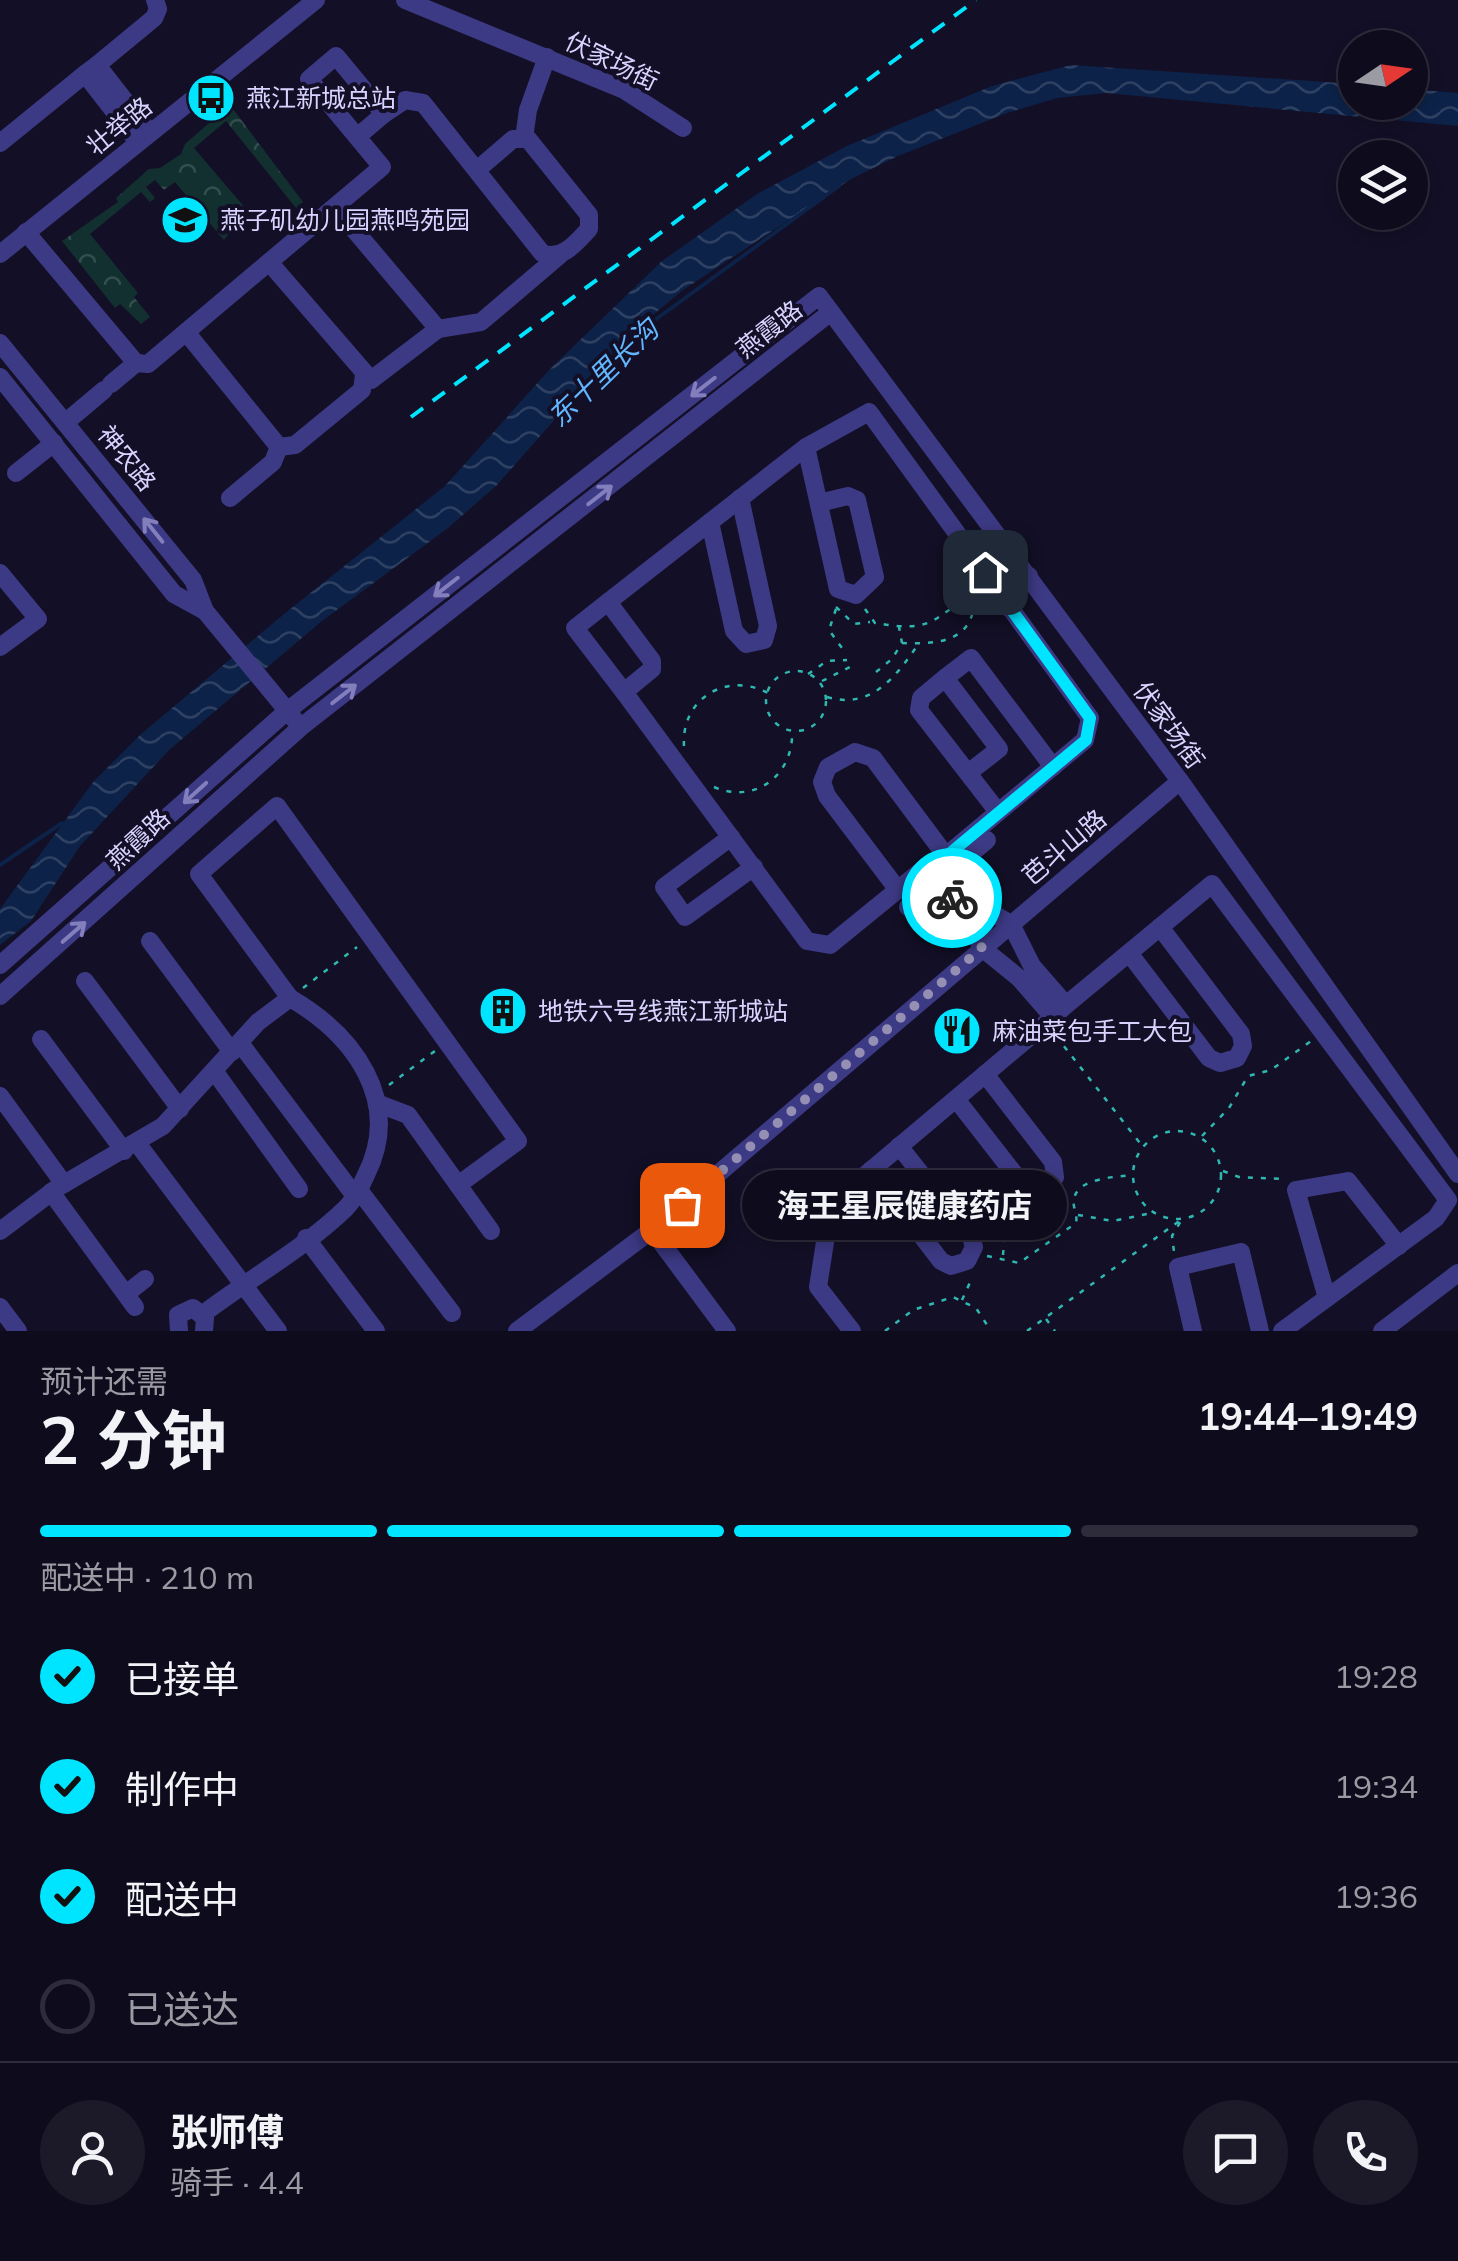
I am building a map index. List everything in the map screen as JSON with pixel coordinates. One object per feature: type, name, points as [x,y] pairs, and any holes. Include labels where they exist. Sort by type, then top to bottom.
[{"type":"street","points":[[0,143],[154,18],[158,9],[155,0]]},
{"type":"street","name":"壮举路","points":[[0,254],[316,0]]},
{"type":"street","name":"伏家场街","points":[[405,0],[624,90],[683,128]]},
{"type":"street","points":[[66,422],[136,364],[148,364],[382,167],[308,79],[336,56],[384,114]]},
{"type":"street","points":[[269,262],[364,375],[378,378],[438,330],[481,322],[586,232],[590,215],[524,138],[528,110],[547,57]]},
{"type":"street","points":[[91,70],[144,138]]},
{"type":"street","points":[[357,137],[405,100],[420,101],[542,252],[560,255]]},
{"type":"street","points":[[476,170],[512,139],[524,138]]},
{"type":"street","points":[[336,206],[438,330]]},
{"type":"street","points":[[26,232],[136,364]]},
{"type":"street","name":"燕霞路","points":[[0,965],[287,711],[819,296],[831,312],[302,727],[0,996]]},
{"type":"street","name":"伏家场街","points":[[831,312],[1180,781],[1458,1174]]},
{"type":"street","points":[[186,332],[279,447]]},
{"type":"street","name":"神农路","points":[[0,343],[193,580],[205,611],[302,727]]},
{"type":"street","points":[[279,447],[295,445],[362,390],[364,375]]},
{"type":"street","name":"神农路","points":[[0,377],[174,594],[205,611]]},
{"type":"street","points":[[986,595],[985,572],[869,412],[806,447],[575,628],[807,941],[830,945],[903,898],[927,866],[941,867],[987,840]]},
{"type":"street","points":[[8,480],[54,443]]},
{"type":"street","points":[[230,498],[274,462],[279,447]]},
{"type":"street","points":[[806,447],[819,502],[844,597],[874,578],[857,500],[848,496],[819,502]]},
{"type":"street","points":[[710,522],[734,631],[746,644],[755,644],[764,640],[768,626],[740,498]]},
{"type":"street","points":[[986,595],[1024,569]]},
{"type":"street","points":[[0,572],[38,619],[0,648]]},
{"type":"street","points":[[941,867],[998,812],[1086,740],[1090,718],[1011,609],[986,595]]},
{"type":"street","points":[[608,602],[652,662],[652,669],[624,692]]},
{"type":"street","points":[[998,812],[918,706],[946,678],[972,658],[1053,767]]},
{"type":"street","points":[[946,678],[999,749]]},
{"type":"street","points":[[968,773],[1024,729]]},
{"type":"street","points":[[903,898],[827,796],[822,782],[828,767],[854,752],[874,758],[941,867],[982,948],[1055,1015]]},
{"type":"street","name":"芭斗山路","points":[[517,1331],[652,1230],[1180,781]]},
{"type":"street","points":[[178,1331],[176,1320],[182,1311],[193,1308],[203,1322],[243,1284],[306,1238],[357,1193],[378,1152],[377,1100],[369,1076],[342,1036],[323,1017],[290,998],[199,874],[277,806],[518,1141],[458,1185]]},
{"type":"street","points":[[731,837],[664,888],[685,917],[754,867]]},
{"type":"street","points":[[941,867],[976,904],[1011,924],[1055,1015]]},
{"type":"street","points":[[852,1331],[818,1287],[831,1204],[1212,884],[1448,1200],[1436,1218],[1282,1331]]},
{"type":"street","points":[[1129,953],[1209,1058],[1220,1063],[1237,1058],[1243,1046],[1241,1034],[1160,927]]},
{"type":"street","points":[[150,940],[452,1313]]},
{"type":"street","points":[[85,980],[180,1109]]},
{"type":"street","points":[[3,1223],[131,1147],[180,1109],[258,1022],[290,998]]},
{"type":"street","points":[[41,1038],[278,1331]]},
{"type":"street","points":[[214,1072],[299,1189]]},
{"type":"street","points":[[956,1099],[1024,1185],[1033,1190],[1049,1186],[1055,1166],[984,1074]]},
{"type":"street","points":[[0,1096],[130,1301],[146,1279]]},
{"type":"street","points":[[377,1100],[408,1115],[491,1231]]},
{"type":"street","points":[[870,1170],[942,1261],[952,1266],[967,1261],[974,1248],[971,1237],[900,1146]]},
{"type":"street","points":[[1327,1298],[1296,1190],[1348,1181],[1399,1246]]},
{"type":"street","points":[[652,1230],[727,1331]]},
{"type":"street","points":[[306,1238],[376,1331]]},
{"type":"street","points":[[261,1271],[263,1257],[274,1250]]},
{"type":"street","points":[[1193,1331],[1178,1267],[1241,1252],[1260,1331]]},
{"type":"street","points":[[1382,1331],[1458,1274]]},
{"type":"street","points":[[0,1307],[18,1331]]},
{"type":"path","points":[[844,597],[854,624],[871,621],[899,626],[926,623],[950,607],[986,595]]},
{"type":"path","points":[[844,597],[871,621]]},
{"type":"path","points":[[842,648],[829,630],[844,597]]},
{"type":"path","points":[[902,642],[920,643],[964,632],[972,613]]},
{"type":"path","points":[[876,672],[892,659],[902,642],[899,626]]},
{"type":"path","points":[[826,697],[844,702],[867,699],[896,674],[920,643]]},
{"type":"path","points":[[808,674],[826,661],[847,660]]},
{"type":"path","points":[[820,683],[852,666]]},
{"type":"path","points":[[794,671],[808,674],[820,683],[826,697],[824,712],[814,725],[792,731],[772,718],[768,693],[780,676],[794,671]]},
{"type":"path","points":[[688,759],[685,725],[703,696],[735,684],[768,693]]},
{"type":"path","points":[[709,785],[743,793],[764,786],[785,766],[792,731]]},
{"type":"path","points":[[290,998],[371,937]]},
{"type":"path","points":[[1055,1015],[1144,1146]]},
{"type":"path","points":[[1201,1138],[1229,1108],[1248,1076],[1271,1070],[1307,1040],[1332,1044]]},
{"type":"path","points":[[377,1100],[447,1042]]},
{"type":"path","points":[[1027,1331],[1182,1219],[1208,1207],[1219,1190],[1221,1170],[1215,1152],[1201,1138],[1173,1130],[1144,1146],[1133,1175],[1140,1198],[1154,1212]]},
{"type":"path","points":[[1221,1170],[1239,1177],[1276,1176],[1289,1181],[1296,1190]]},
{"type":"path","points":[[1033,1190],[1006,1217],[1003,1256],[1011,1264],[1019,1263],[1076,1223],[1073,1199],[1077,1190],[1088,1183],[1133,1175]]},
{"type":"path","points":[[1078,1215],[1114,1221],[1154,1212],[1182,1219]]},
{"type":"path","points":[[1178,1267],[1172,1236],[1182,1219]]},
{"type":"path","points":[[981,1258],[1003,1256]]},
{"type":"path","points":[[962,1300],[976,1266]]},
{"type":"path","points":[[885,1331],[931,1302],[962,1300],[976,1308],[991,1331]]},
{"type":"path","points":[[1045,1318],[1055,1331]]},
{"type":"green space","points":[[230,105],[303,202],[296,208],[226,121],[194,148],[252,216],[245,222],[241,219],[224,240],[175,182],[164,190],[155,180],[146,187],[155,198],[150,202],[141,192],[90,234],[138,293],[134,297],[150,317],[141,324],[120,304],[115,308],[62,241],[118,202],[116,198],[149,169],[160,168],[181,154],[185,144]]},
{"type":"water","points":[[1071,65],[1338,83],[1338,115],[1106,93],[1057,98],[1007,113],[851,179],[683,290],[631,333],[497,485],[448,528],[322,621],[169,750],[80,846],[31,921],[0,945],[0,909],[94,781],[140,735],[445,486],[551,368],[662,261],[757,194],[847,146],[992,86]]},
{"type":"water","points":[[1428,90],[1458,93],[1458,126],[1394,120],[1428,120]]},
{"type":"waterway","name":"东十里长沟","points":[[561,414],[644,328],[839,186]]},
{"type":"waterway","name":"东十里长沟","points":[[0,865],[62,823]]},
{"type":"railway","points":[[411,417],[976,0]]},
{"type":"way so far","points":[[682,1205],[982,948],[952,898]]},
{"type":"place","name":"燕江新城总站","points":[[211,98]]},
{"type":"place","name":"燕子矶幼儿园燕鸣苑园","points":[[185,220]]},
{"type":"place","name":"地铁六号线燕江新城站","points":[[503,1011]]},
{"type":"place","name":"麻油菜包手工大包","points":[[957,1031]]},
{"type":"place","name":"海王星辰健康药店","points":[[682,1205]]},
{"type":"route","points":[[952,898],[930,870],[1086,740],[1091,727],[1090,718],[1011,609],[990,596],[985,572]]}]
